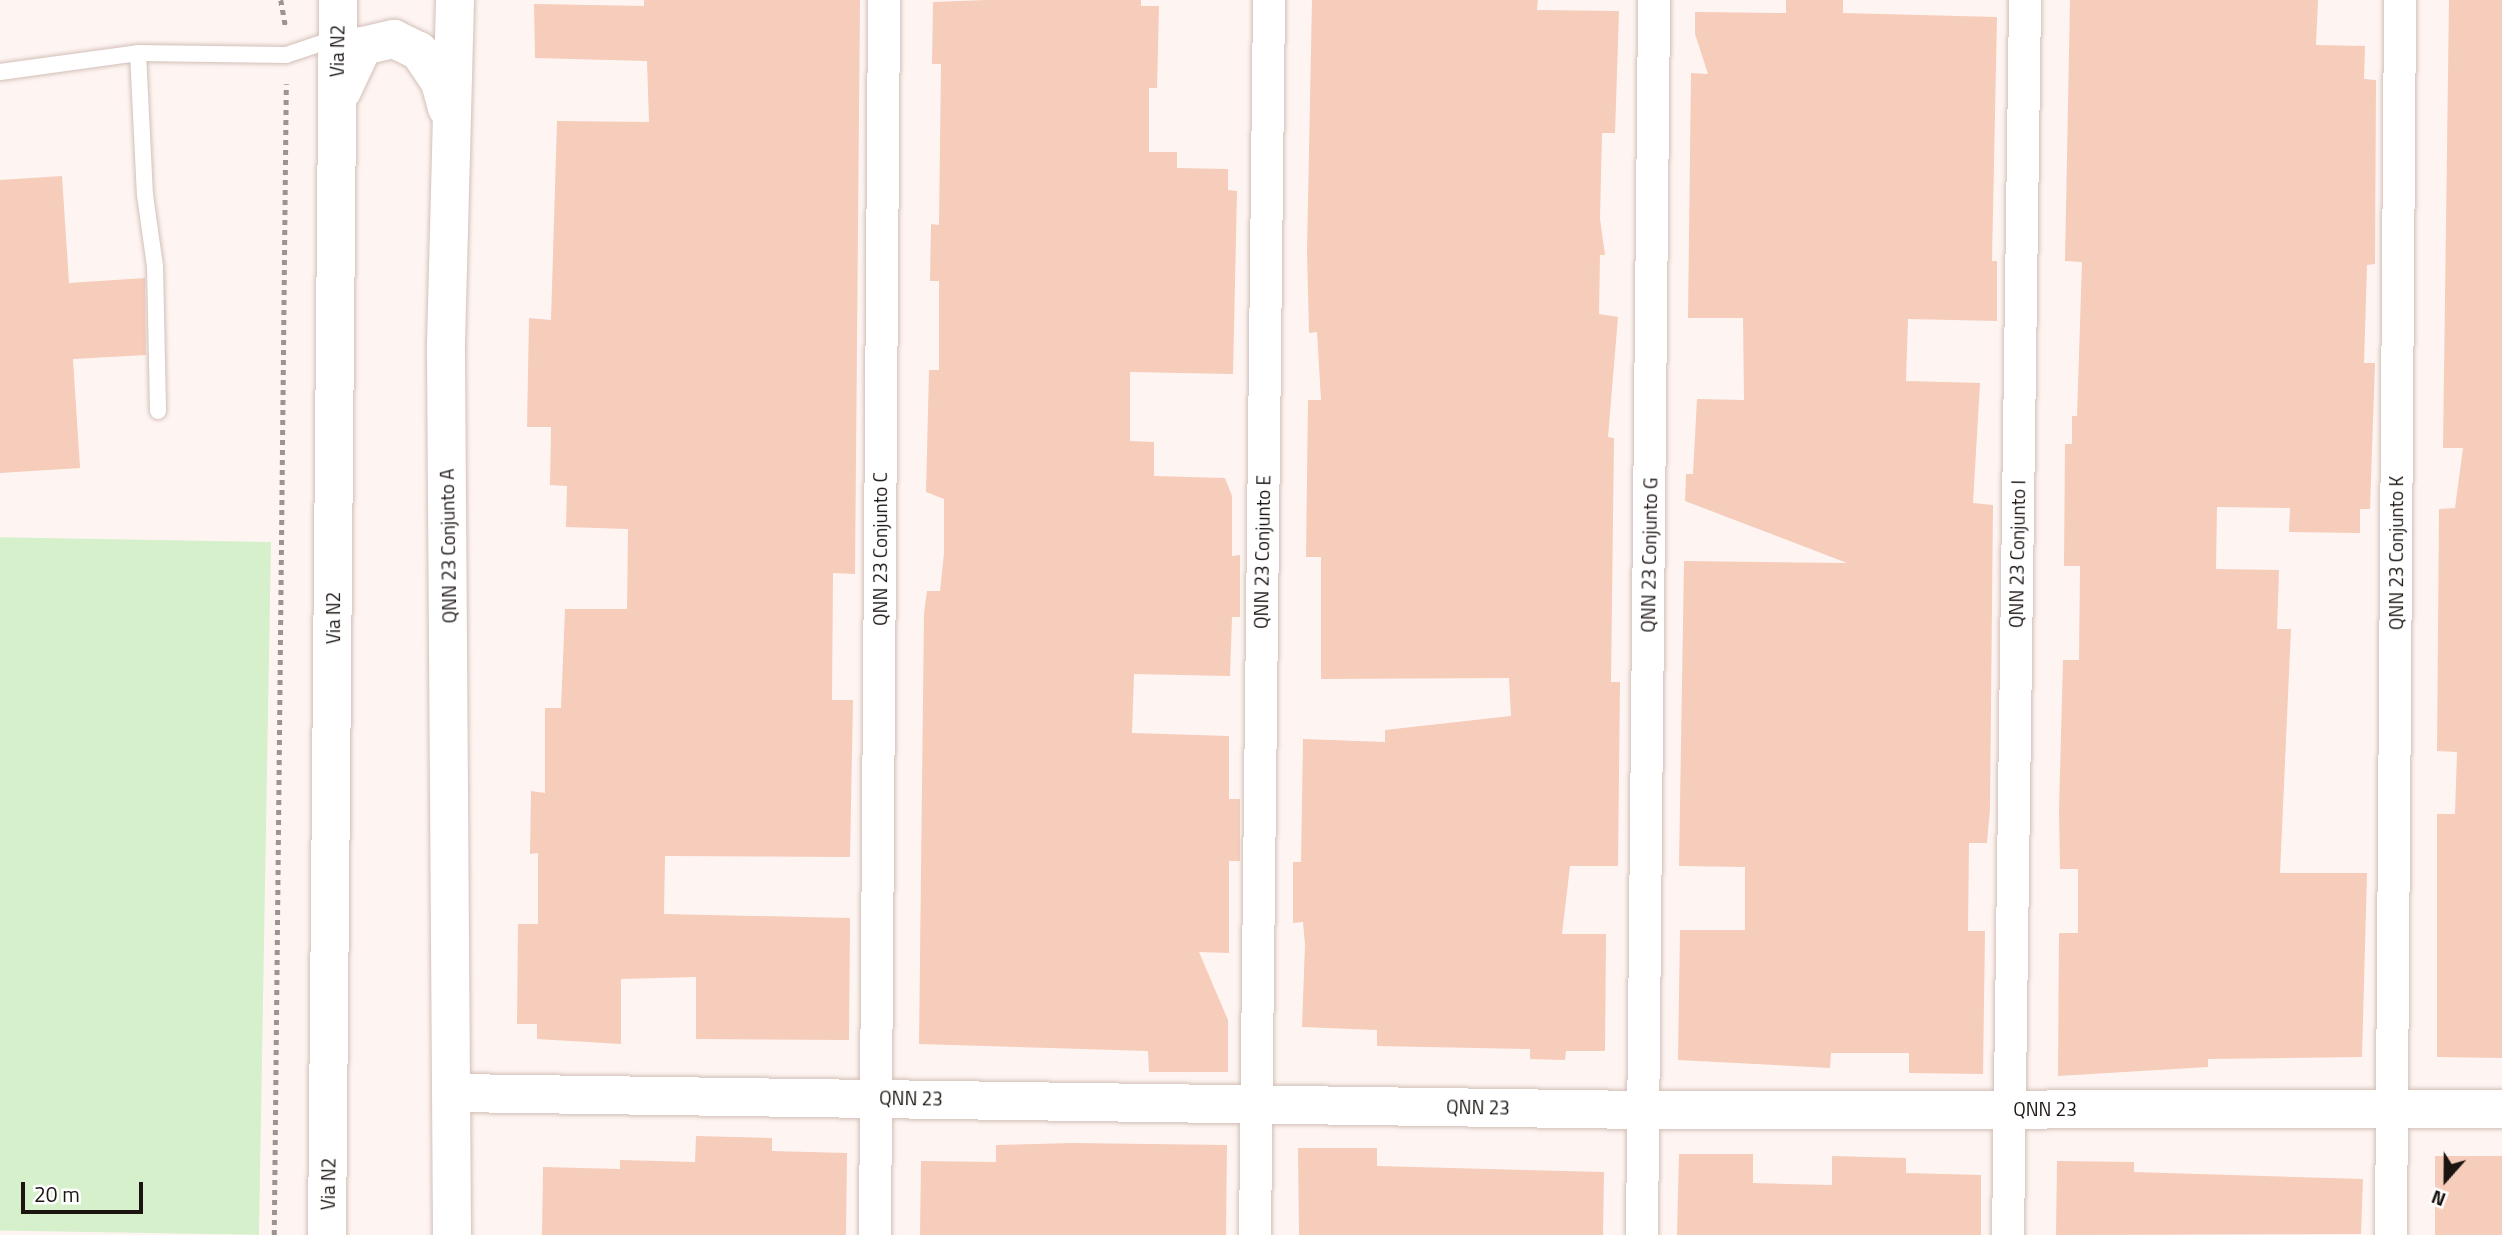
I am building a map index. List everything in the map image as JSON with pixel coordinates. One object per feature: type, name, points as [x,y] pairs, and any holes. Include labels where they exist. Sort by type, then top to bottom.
[{"type":"main road","name":"Via N2","points":[[327,1235],[338,0]]},
{"type":"main road","name":"QNN 23 Conjunto A","points":[[452,1235],[454,1093],[446,344],[455,0]]},
{"type":"main road","points":[[337,115],[345,74],[363,46],[394,39],[419,51],[440,82],[450,120]]},
{"type":"main road","name":"QNN 23","points":[[454,1093],[1644,1110],[2392,1107],[2502,1110]]},
{"type":"street","name":"QNN 23 Conjunto C","points":[[875,1235],[884,0]]},
{"type":"street","name":"QNN 23 Conjunto E","points":[[1255,1235],[1269,0]]},
{"type":"street","name":"QNN 23 Conjunto G","points":[[1642,1235],[1654,0]]},
{"type":"street","name":"QNN 23 Conjunto I","points":[[2008,1235],[2025,0]]},
{"type":"street","name":"QNN 23 Conjunto K","points":[[2391,1235],[2400,0]]},
{"type":"lane","points":[[0,72],[138,53],[286,55],[337,38]]},
{"type":"lane","points":[[138,53],[145,195],[155,266],[158,411]]},
{"type":"path","points":[[274,1235],[286,55],[281,0]]},
{"type":"green space","points":[[0,537],[271,542],[259,1235],[0,1230]]},
{"type":"building","points":[[644,0],[860,0],[855,574],[833,573],[832,700],[853,700],[850,857],[665,856],[664,914],[850,918],[849,1040],[696,1039],[696,977],[621,979],[621,1044],[537,1039],[537,1024],[517,1024],[518,924],[538,924],[538,853],[530,854],[531,791],[545,793],[545,708],[561,708],[565,609],[627,609],[628,529],[566,527],[567,486],[550,485],[551,427],[527,427],[529,318],[551,320],[557,121],[649,122],[647,61],[535,58],[534,4],[644,6]]},
{"type":"building","points":[[1141,0],[1141,6],[1159,6],[1157,88],[1149,88],[1149,152],[1177,152],[1177,168],[1228,169],[1228,190],[1237,191],[1233,374],[1130,372],[1130,441],[1154,442],[1154,476],[1225,478],[1232,496],[1232,556],[1240,555],[1240,617],[1232,617],[1230,676],[1134,674],[1132,733],[1229,736],[1229,799],[1240,799],[1240,861],[1229,861],[1229,953],[1199,952],[1228,1020],[1228,1072],[1149,1072],[1148,1051],[919,1044],[924,613],[927,591],[940,591],[944,553],[944,499],[926,492],[929,370],[939,370],[939,281],[930,281],[931,224],[939,225],[941,64],[932,64],[933,2]]},
{"type":"building","points":[[1312,0],[1538,0],[1537,10],[1619,11],[1615,133],[1602,133],[1600,219],[1605,255],[1600,255],[1599,314],[1618,317],[1608,437],[1614,438],[1611,682],[1620,682],[1618,866],[1570,866],[1562,934],[1606,934],[1605,1051],[1566,1051],[1565,1060],[1530,1059],[1530,1049],[1377,1046],[1377,1030],[1302,1027],[1305,945],[1303,922],[1293,923],[1293,862],[1301,862],[1303,739],[1385,742],[1385,730],[1511,716],[1509,678],[1321,679],[1321,557],[1306,557],[1308,400],[1321,400],[1317,332],[1309,333],[1307,251]]},
{"type":"building","points":[[1786,0],[1843,0],[1843,13],[1997,17],[1992,261],[1997,261],[1997,321],[1908,319],[1906,381],[1980,383],[1973,503],[1993,505],[1990,809],[1987,843],[1969,843],[1968,931],[1985,931],[1983,1074],[1909,1073],[1909,1053],[1831,1053],[1830,1068],[1678,1060],[1680,930],[1745,930],[1745,867],[1679,866],[1684,561],[1847,563],[1685,501],[1686,474],[1693,474],[1697,399],[1744,400],[1743,318],[1688,318],[1691,73],[1708,74],[1695,34],[1695,12],[1786,13]]},
{"type":"building","points":[[2070,0],[2318,0],[2316,45],[2365,46],[2364,79],[2376,80],[2375,264],[2367,265],[2364,363],[2375,363],[2370,509],[2360,509],[2360,533],[2289,532],[2290,508],[2217,507],[2216,569],[2279,570],[2277,629],[2291,629],[2280,873],[2367,873],[2362,1057],[2208,1059],[2208,1067],[2058,1076],[2059,933],[2078,933],[2078,869],[2060,869],[2059,810],[2063,660],[2079,660],[2080,566],[2064,566],[2065,444],[2072,444],[2072,416],[2077,416],[2082,262],[2065,261]]},
{"type":"building","points":[[2449,0],[2502,0],[2502,1058],[2437,1057],[2437,814],[2455,814],[2457,752],[2437,751],[2439,509],[2455,508],[2463,448],[2443,448]]},
{"type":"building","points":[[62,176],[69,283],[145,278],[146,355],[73,359],[80,468],[0,473],[0,180]]},
{"type":"building","points":[[696,1136],[772,1138],[772,1151],[847,1153],[846,1235],[542,1235],[543,1167],[620,1169],[620,1160],[695,1162]]},
{"type":"building","points":[[996,1145],[1227,1145],[1226,1235],[920,1235],[921,1161],[996,1162]]},
{"type":"building","points":[[1298,1148],[1377,1148],[1377,1166],[1604,1172],[1603,1235],[1299,1235]]},
{"type":"building","points":[[1679,1154],[1753,1154],[1753,1183],[1832,1185],[1832,1156],[1906,1158],[1906,1173],[1981,1175],[1981,1235],[1677,1235]]},
{"type":"building","points":[[2435,1156],[2502,1156],[2502,1235],[2435,1235]]},
{"type":"building","points":[[2057,1161],[2134,1162],[2134,1172],[2363,1179],[2361,1234],[2056,1235]]}]
